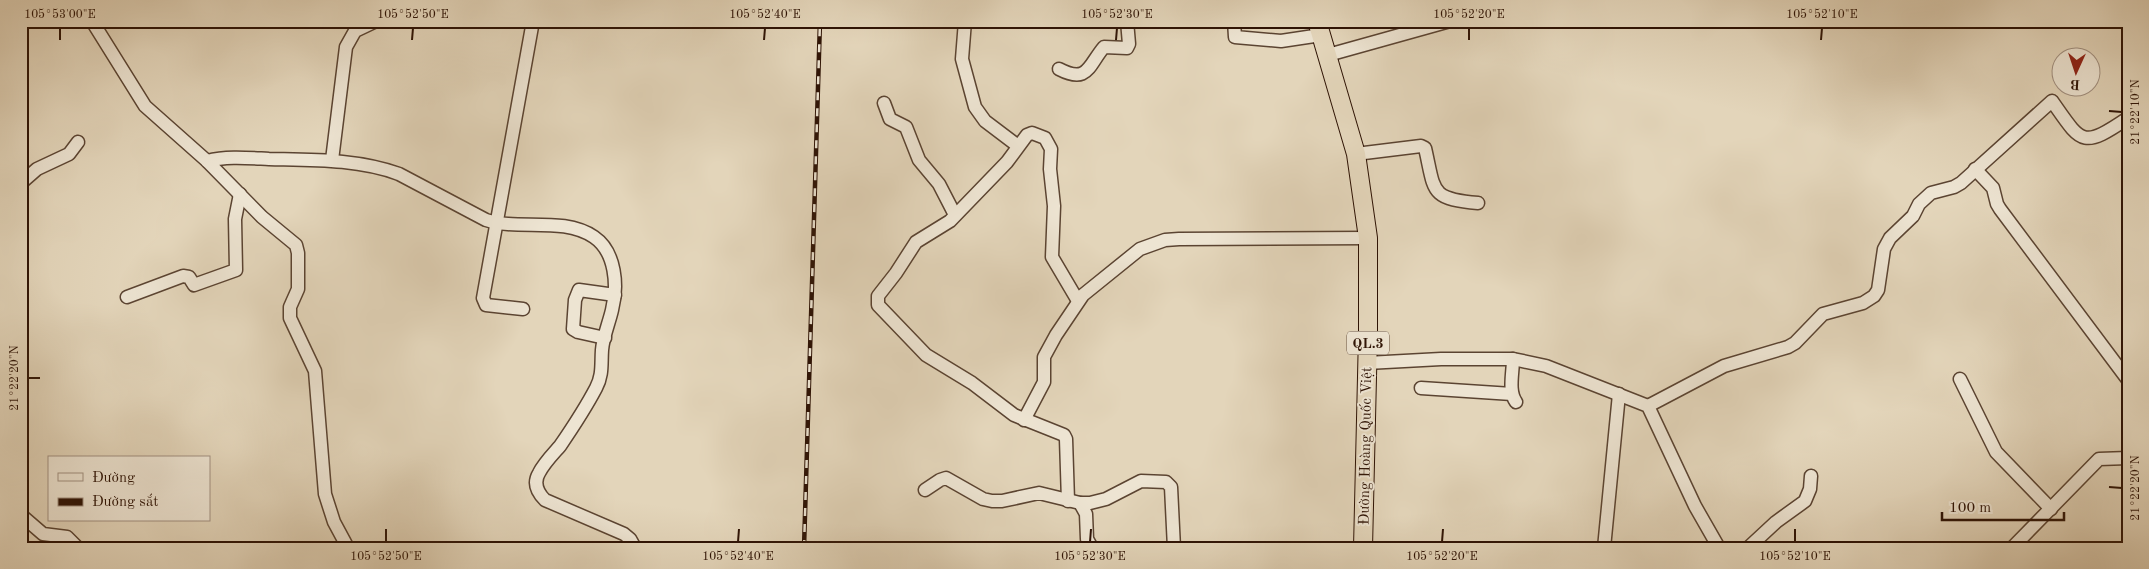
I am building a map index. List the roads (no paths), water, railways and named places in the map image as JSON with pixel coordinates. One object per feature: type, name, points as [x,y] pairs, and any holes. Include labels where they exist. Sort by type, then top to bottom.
[{"type":"highway","name":"Đường Hoàng Quốc Việt","points":[[1319,28],[1356,154],[1368,238],[1364,548]]},
{"type":"street","points":[[92,21],[145,106],[207,161],[266,221],[296,244],[298,253],[298,289],[289,312],[315,371],[321,464],[325,494],[334,522],[348,548]]},
{"type":"street","points":[[332,160],[346,47],[355,32],[376,21]]},
{"type":"street","points":[[523,309],[486,305],[483,302],[533,21]]},
{"type":"street","points":[[966,21],[962,59],[975,107],[985,121],[1018,146]]},
{"type":"street","points":[[1059,69],[1070,74],[1081,75],[1089,69],[1104,47],[1127,48],[1129,44],[1127,21]]},
{"type":"street","points":[[1234,21],[1235,37],[1281,41],[1319,28]]},
{"type":"street","points":[[1328,55],[1450,21]]},
{"type":"street","points":[[1648,406],[1724,366],[1788,347],[1795,343],[1823,314],[1869,300],[1878,290],[1884,249],[1890,238],[1913,216],[1919,204],[1931,192],[1954,187],[2052,101],[2073,132],[2086,138],[2100,137],[2128,118]]},
{"type":"street","points":[[884,103],[890,119],[906,127],[919,160],[939,184],[955,215]]},
{"type":"street","points":[[1078,301],[1052,257],[1054,206],[1049,143],[1046,138],[1032,133],[1027,135],[1007,162],[955,215],[944,225],[916,242],[899,269],[878,296],[878,305],[926,355],[972,383],[1024,420],[1064,435],[1074,502],[1086,514],[1087,538],[1092,548]]},
{"type":"street","points":[[21,183],[36,169],[69,154],[78,142]]},
{"type":"street","points":[[1356,154],[1419,145],[1424,147],[1431,177],[1437,191],[1444,197],[1455,201],[1478,203]]},
{"type":"street","points":[[207,161],[227,158],[332,160],[388,170],[400,174],[486,220],[496,223],[562,226],[594,236],[604,247],[612,262],[614,295],[605,338],[600,380],[562,442],[539,472],[536,487],[539,494],[545,500],[624,534],[630,539],[635,548]]},
{"type":"street","points":[[1975,169],[1993,188],[2000,209],[2128,380]]},
{"type":"street","points":[[127,297],[183,276],[189,277],[194,285],[236,270],[235,219],[240,194]]},
{"type":"street","points":[[1024,420],[1044,382],[1044,357],[1056,335],[1078,301],[1129,256],[1152,244],[1165,240],[1368,238]]},
{"type":"street","points":[[605,338],[578,332],[573,329],[575,300],[579,290],[614,295]]},
{"type":"street","points":[[1367,363],[1441,359],[1513,359],[1546,366],[1648,406],[1696,506],[1719,548]]},
{"type":"street","points":[[1421,388],[1514,398],[1513,359]]},
{"type":"street","points":[[1960,379],[1996,452],[2051,508]]},
{"type":"street","points":[[1604,548],[1619,394]]},
{"type":"street","points":[[2012,548],[2099,459],[2128,458]]},
{"type":"street","points":[[1748,548],[1776,522],[1805,501],[1810,489],[1810,476]]},
{"type":"street","points":[[925,490],[946,478],[983,499],[992,502],[1038,493],[1074,502],[1090,503],[1106,500],[1141,481],[1166,482],[1171,487],[1174,548]]},
{"type":"street","points":[[21,515],[42,534],[67,537],[78,548]]},
{"type":"railway","points":[[804,548],[820,21]]}]
